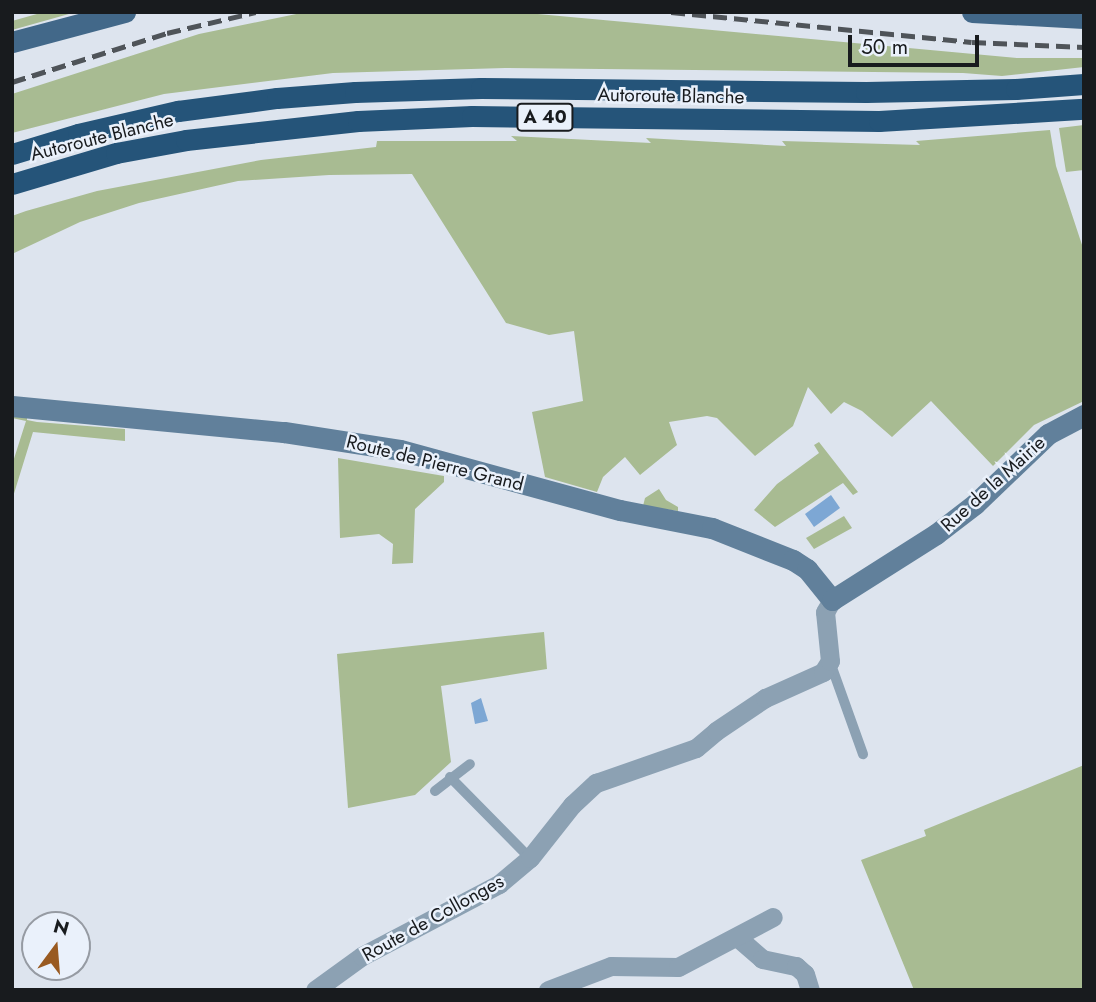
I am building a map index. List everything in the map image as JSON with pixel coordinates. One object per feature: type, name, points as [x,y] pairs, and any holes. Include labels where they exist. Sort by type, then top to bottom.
[{"type":"highway","name":"Autoroute Blanche","points":[[12,154],[118,124],[178,111],[355,92],[495,88],[866,92],[1016,89],[1084,84]]},
{"type":"highway","name":"Autoroute Blanche","points":[[12,184],[116,153],[186,139],[358,121],[472,116],[879,121],[1084,109]]},
{"type":"main road","points":[[12,42],[125,12]]},
{"type":"main road","points":[[972,12],[1084,18]]},
{"type":"street","name":"Route de Pierre Grand","points":[[12,405],[284,432],[400,450],[620,510],[712,528],[793,560],[807,569],[832,600]]},
{"type":"street","name":"Rue de la Mairie","points":[[832,600],[936,534],[975,504],[1048,434],[1084,415]]},
{"type":"street","points":[[828,665],[825,612],[832,600]]},
{"type":"street","name":"Route de Collonges","points":[[315,990],[362,956],[499,884],[530,858],[572,804],[596,783],[696,748],[765,698],[828,665]]},
{"type":"street","points":[[548,990],[611,966],[678,967],[773,917]]},
{"type":"street","points":[[737,937],[762,958],[796,966],[805,974],[810,990]]},
{"type":"lane","points":[[828,665],[863,754]]},
{"type":"lane","points":[[435,791],[470,764]]},
{"type":"lane","points":[[450,777],[530,858]]},
{"type":"green space","points":[[44,12],[76,12],[12,30],[12,21]]},
{"type":"green space","points":[[306,12],[516,12],[1017,58],[1084,58],[1084,67],[1002,76],[963,73],[505,68],[333,73],[164,94],[12,133],[12,94],[199,34]]},
{"type":"green space","points":[[1084,125],[1084,170],[1066,172],[1059,128]]},
{"type":"green space","points":[[1050,130],[1056,166],[1084,251],[1084,401],[1034,425],[993,466],[931,401],[892,437],[862,411],[844,402],[831,414],[808,387],[793,426],[755,456],[717,418],[707,416],[669,422],[677,445],[640,475],[625,457],[603,477],[597,492],[545,477],[532,412],[583,401],[574,331],[549,335],[506,323],[412,174],[329,175],[238,181],[139,203],[80,222],[12,254],[12,216],[26,211],[97,191],[261,160],[376,147],[377,141],[517,141],[511,136],[651,143],[646,138],[786,146],[782,141],[920,145],[916,141]]},
{"type":"green space","points":[[12,414],[27,416],[27,420],[37,422],[125,429],[125,441],[33,432],[12,500],[12,465],[26,421],[12,418]]},
{"type":"green space","points":[[819,442],[858,492],[853,495],[843,483],[775,527],[754,510],[777,484],[819,453],[814,445]]},
{"type":"green space","points":[[338,458],[444,476],[444,482],[415,509],[413,563],[392,564],[393,544],[379,534],[340,538]]},
{"type":"green space","points":[[659,489],[666,500],[678,507],[678,511],[643,506],[645,498]]},
{"type":"green space","points":[[844,516],[852,528],[814,549],[806,538]]},
{"type":"green space","points":[[544,632],[547,669],[441,686],[451,762],[415,795],[348,808],[337,654]]},
{"type":"green space","points":[[1084,765],[1084,990],[914,990],[861,860],[926,836],[924,830]]},
{"type":"water","points":[[831,495],[840,508],[814,527],[805,514]]},
{"type":"water","points":[[481,698],[488,721],[475,724],[471,703]]},
{"type":"railway","points":[[12,82],[167,33],[256,12]]},
{"type":"railway","points":[[671,12],[972,42],[1084,47]]}]
